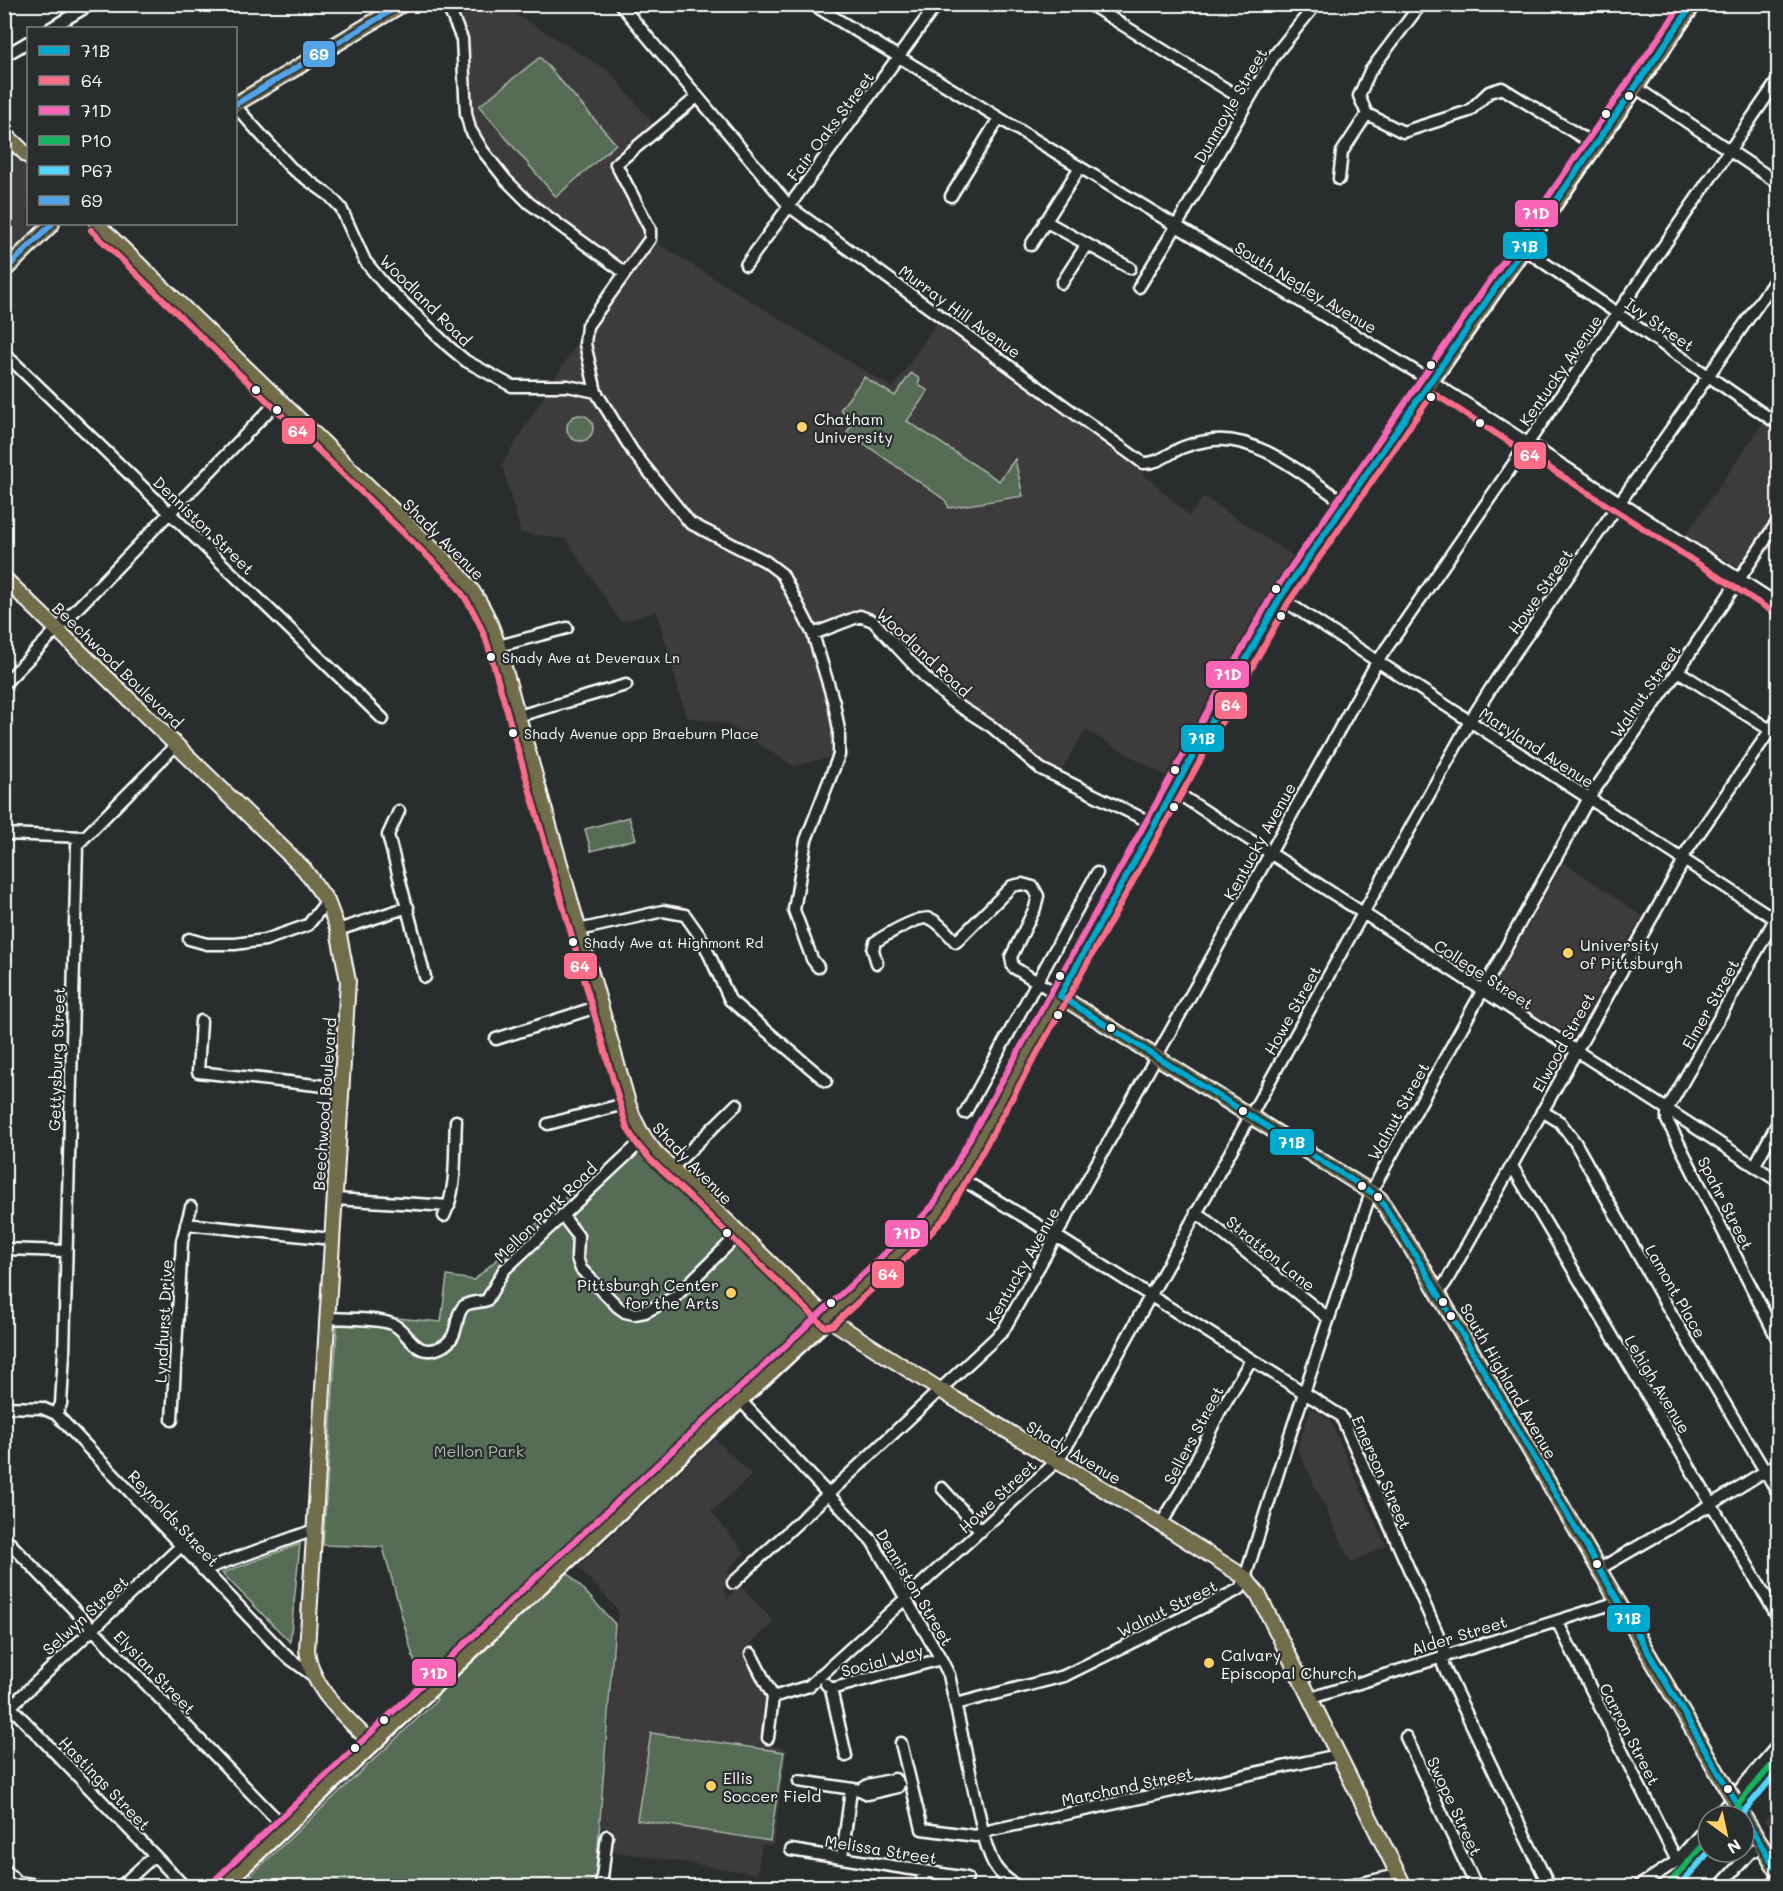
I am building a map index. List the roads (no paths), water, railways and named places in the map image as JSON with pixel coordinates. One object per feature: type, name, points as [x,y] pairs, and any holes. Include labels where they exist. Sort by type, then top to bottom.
[{"type":"highway","points":[[222,1887],[915,1237],[940,1210],[1280,598],[1693,4]]},
{"type":"main road","points":[[237,104],[403,5]]},
{"type":"main road","points":[[4,133],[27,155]]},
{"type":"main road","points":[[4,271],[51,225]]},
{"type":"main road","name":"Shady Avenue","points":[[98,225],[459,574],[477,595],[490,620],[498,646],[628,1103],[635,1124],[644,1139],[827,1318],[1245,1578],[1258,1594],[1401,1881]]},
{"type":"main road","name":"Beechwood Boulevard","points":[[4,578],[304,869],[327,901],[339,930],[348,981],[307,1641],[312,1675],[326,1695],[372,1744]]},
{"type":"main road","name":"South Highland Avenue","points":[[1060,996],[1251,1115],[1380,1199],[1438,1293],[1737,1804]]},
{"type":"main road","name":"South Highland Avenue","points":[[1756,1837],[1779,1872]]},
{"type":"street","points":[[53,27],[91,4]]},
{"type":"street","points":[[447,4],[462,39],[466,113],[470,129],[483,151],[506,180],[529,203],[624,273]]},
{"type":"street","name":"Murray Hill Avenue","points":[[620,4],[790,207],[1143,463],[1152,463],[1182,448],[1209,440],[1235,441],[1257,447],[1274,456],[1346,504]]},
{"type":"street","name":"South Negley Avenue","points":[[812,4],[1431,381],[1779,604]]},
{"type":"street","name":"Fair Oaks Street","points":[[746,264],[900,58],[937,4]]},
{"type":"street","points":[[1089,4],[1248,102]]},
{"type":"street","name":"Dunmoyle Street","points":[[1139,287],[1274,56],[1316,4]]},
{"type":"street","points":[[1421,4],[1370,71],[1359,96],[1367,114],[1403,132],[1469,111],[1489,92],[1502,88],[1595,145]]},
{"type":"street","points":[[4,56],[27,43]]},
{"type":"street","name":"Kentucky Avenue","points":[[733,1583],[1003,1331],[1377,662],[1779,80]]},
{"type":"street","points":[[1635,87],[1779,183]]},
{"type":"street","points":[[697,97],[616,164],[650,229],[650,239],[587,326],[585,344],[596,392],[633,452],[690,524],[765,561],[782,574],[813,634],[834,703],[839,755],[806,840],[794,910],[812,959],[818,967]]},
{"type":"street","name":"Woodland Road","points":[[237,106],[291,168],[330,196],[341,208],[365,261],[383,283],[466,361],[512,386],[568,386],[596,392]]},
{"type":"street","points":[[1339,179],[1342,152],[1367,114]]},
{"type":"street","points":[[951,196],[999,118]]},
{"type":"street","points":[[1031,245],[1080,167]]},
{"type":"street","points":[[1046,221],[1130,268]]},
{"type":"street","points":[[1062,283],[1087,244]]},
{"type":"street","name":"Ivy Street","points":[[1524,249],[1779,424]]},
{"type":"street","name":"Howe Street","points":[[773,1697],[809,1686],[1057,1461],[1470,721],[1500,674],[1779,276]]},
{"type":"street","name":"Denniston Street","points":[[4,353],[383,718]]},
{"type":"street","points":[[4,684],[279,400]]},
{"type":"street","name":"Walnut Street","points":[[956,1704],[1064,1676],[1240,1589],[1371,1192],[1589,798],[1779,521]]},
{"type":"street","name":"Maryland Avenue","points":[[1280,598],[1777,918]]},
{"type":"street","name":"Woodland Road","points":[[813,634],[860,616],[873,621],[951,702],[992,727],[1041,769],[1155,825]]},
{"type":"street","points":[[498,646],[567,628]]},
{"type":"street","points":[[1678,671],[1775,733]]},
{"type":"street","points":[[518,716],[626,685]]},
{"type":"street","name":"Elwood Street","points":[[1438,1293],[1681,866],[1682,858],[1775,733],[1779,719]]},
{"type":"street","name":"Gettysburg Street","points":[[56,1414],[61,1404],[77,845],[176,745]]},
{"type":"street","name":"College Street","points":[[1174,791],[1779,1181]]},
{"type":"street","points":[[399,811],[388,835],[425,977]]},
{"type":"street","points":[[4,834],[84,837]]},
{"type":"street","points":[[965,1113],[1097,873]]},
{"type":"street","points":[[877,963],[873,950],[875,942],[889,933],[924,918],[933,920],[956,942],[1012,886],[1022,884],[1033,886],[1038,896],[1035,908],[1011,957],[1013,968],[1060,996]]},
{"type":"street","points":[[189,939],[207,944],[235,944],[265,940],[308,925],[327,901]]},
{"type":"street","points":[[339,930],[408,907]]},
{"type":"street","points":[[579,930],[663,911],[684,915],[702,939],[730,1000],[826,1081]]},
{"type":"street","name":"Elmer Street","points":[[1667,1110],[1777,918]]},
{"type":"street","points":[[496,1039],[600,1006]]},
{"type":"street","points":[[201,1021],[198,1072],[343,1088]]},
{"type":"street","points":[[548,1124],[628,1103]]},
{"type":"street","points":[[672,1168],[737,1104]]},
{"type":"street","name":"Spahr Street","points":[[1667,1110],[1667,1120],[1779,1340]]},
{"type":"street","name":"Lamont Place","points":[[1542,1111],[1560,1122],[1575,1142],[1664,1301],[1779,1493]]},
{"type":"street","points":[[335,1199],[447,1211],[452,1190],[456,1121]]},
{"type":"street","points":[[1755,1165],[1779,1122]]},
{"type":"street","name":"Mellon Park Road","points":[[327,1318],[390,1323],[420,1348],[433,1349],[443,1346],[454,1335],[463,1308],[468,1303],[487,1300],[504,1270],[644,1139]]},
{"type":"street","name":"Lehigh Avenue","points":[[1512,1166],[1779,1617]]},
{"type":"street","name":"Emerson Street","points":[[957,1177],[1056,1236],[1341,1416],[1444,1648],[1443,1665],[1549,1887]]},
{"type":"street","name":"Lyndhurst Drive","points":[[172,1420],[182,1241],[191,1206]]},
{"type":"street","name":"Stratton Lane","points":[[1196,1212],[1328,1318]]},
{"type":"street","points":[[562,1215],[575,1229],[578,1236],[577,1258],[581,1269],[618,1307],[630,1314],[645,1312],[671,1300],[739,1234]]},
{"type":"street","points":[[186,1224],[332,1239]]},
{"type":"street","points":[[4,1249],[66,1251]]},
{"type":"street","name":"Sellers Street","points":[[1161,1524],[1181,1491],[1219,1413],[1251,1360]]},
{"type":"street","name":"Denniston Street","points":[[740,1400],[872,1541],[941,1659],[950,1675],[983,1833],[992,1864],[998,1873],[1017,1887]]},
{"type":"street","points":[[4,1407],[42,1408],[56,1414]]},
{"type":"street","name":"Reynolds Street","points":[[56,1414],[288,1658],[312,1675]]},
{"type":"street","points":[[1599,1569],[1779,1463]]},
{"type":"street","points":[[942,1488],[981,1531]]},
{"type":"street","points":[[203,1570],[314,1530]]},
{"type":"street","name":"Elysian Street","points":[[4,1537],[284,1827]]},
{"type":"street","name":"Selwyn Street","points":[[8,1703],[93,1629],[180,1547]]},
{"type":"street","name":"Alder Street","points":[[1311,1698],[1618,1602]]},
{"type":"street","name":"Carron Street","points":[[1557,1621],[1677,1861]]},
{"type":"street","points":[[751,1654],[773,1697],[768,1738]]},
{"type":"street","name":"Social Way","points":[[831,1689],[941,1659]]},
{"type":"street","points":[[821,1676],[831,1689],[846,1755]]},
{"type":"street","name":"Hastings Street","points":[[8,1703],[184,1887]]},
{"type":"street","name":"Swope Street","points":[[1406,1737],[1476,1887]]},
{"type":"street","name":"Marchand Street","points":[[901,1743],[922,1829],[976,1836],[1338,1755]]},
{"type":"street","points":[[1727,1804],[1779,1745]]},
{"type":"street","points":[[799,1781],[856,1790],[842,1857]]},
{"type":"street","points":[[601,1887],[607,1836]]},
{"type":"street","points":[[1639,1887],[1677,1861],[1696,1839]]},
{"type":"street","points":[[1720,1887],[1760,1844]]},
{"type":"street","name":"Melissa Street","points":[[791,1850],[967,1878]]},
{"type":"street","points":[[121,1887],[154,1856]]},
{"type":"street","points":[[4,1869],[17,1882]]},
{"type":"street","points":[[922,1887],[923,1871]]},
{"type":"street","points":[[1772,1887],[1779,1878]]},
{"type":"street","points":[[4,1880],[44,1887]]},
{"type":"street","points":[[1348,1887],[1401,1881]]},
{"type":"place","name":"Chatham University","points":[[802,427]]},
{"type":"place","name":"Shady Ave at Deveraux Ln","points":[[491,657]]},
{"type":"place","name":"Shady Avenue opp Braeburn Place","points":[[513,733]]},
{"type":"place","name":"Shady Ave at Highmont Rd","points":[[573,942]]},
{"type":"place","name":"University of Pittsburgh","points":[[1568,953]]},
{"type":"place","name":"Pittsburgh Center for the Arts","points":[[731,1293]]},
{"type":"place","name":"Calvary Episcopal Church","points":[[1209,1663]]},
{"type":"place","name":"Ellis Soccer Field","points":[[711,1786]]},
{"type":"park label","name":"Mellon Park","points":[[479,1450]]}]
